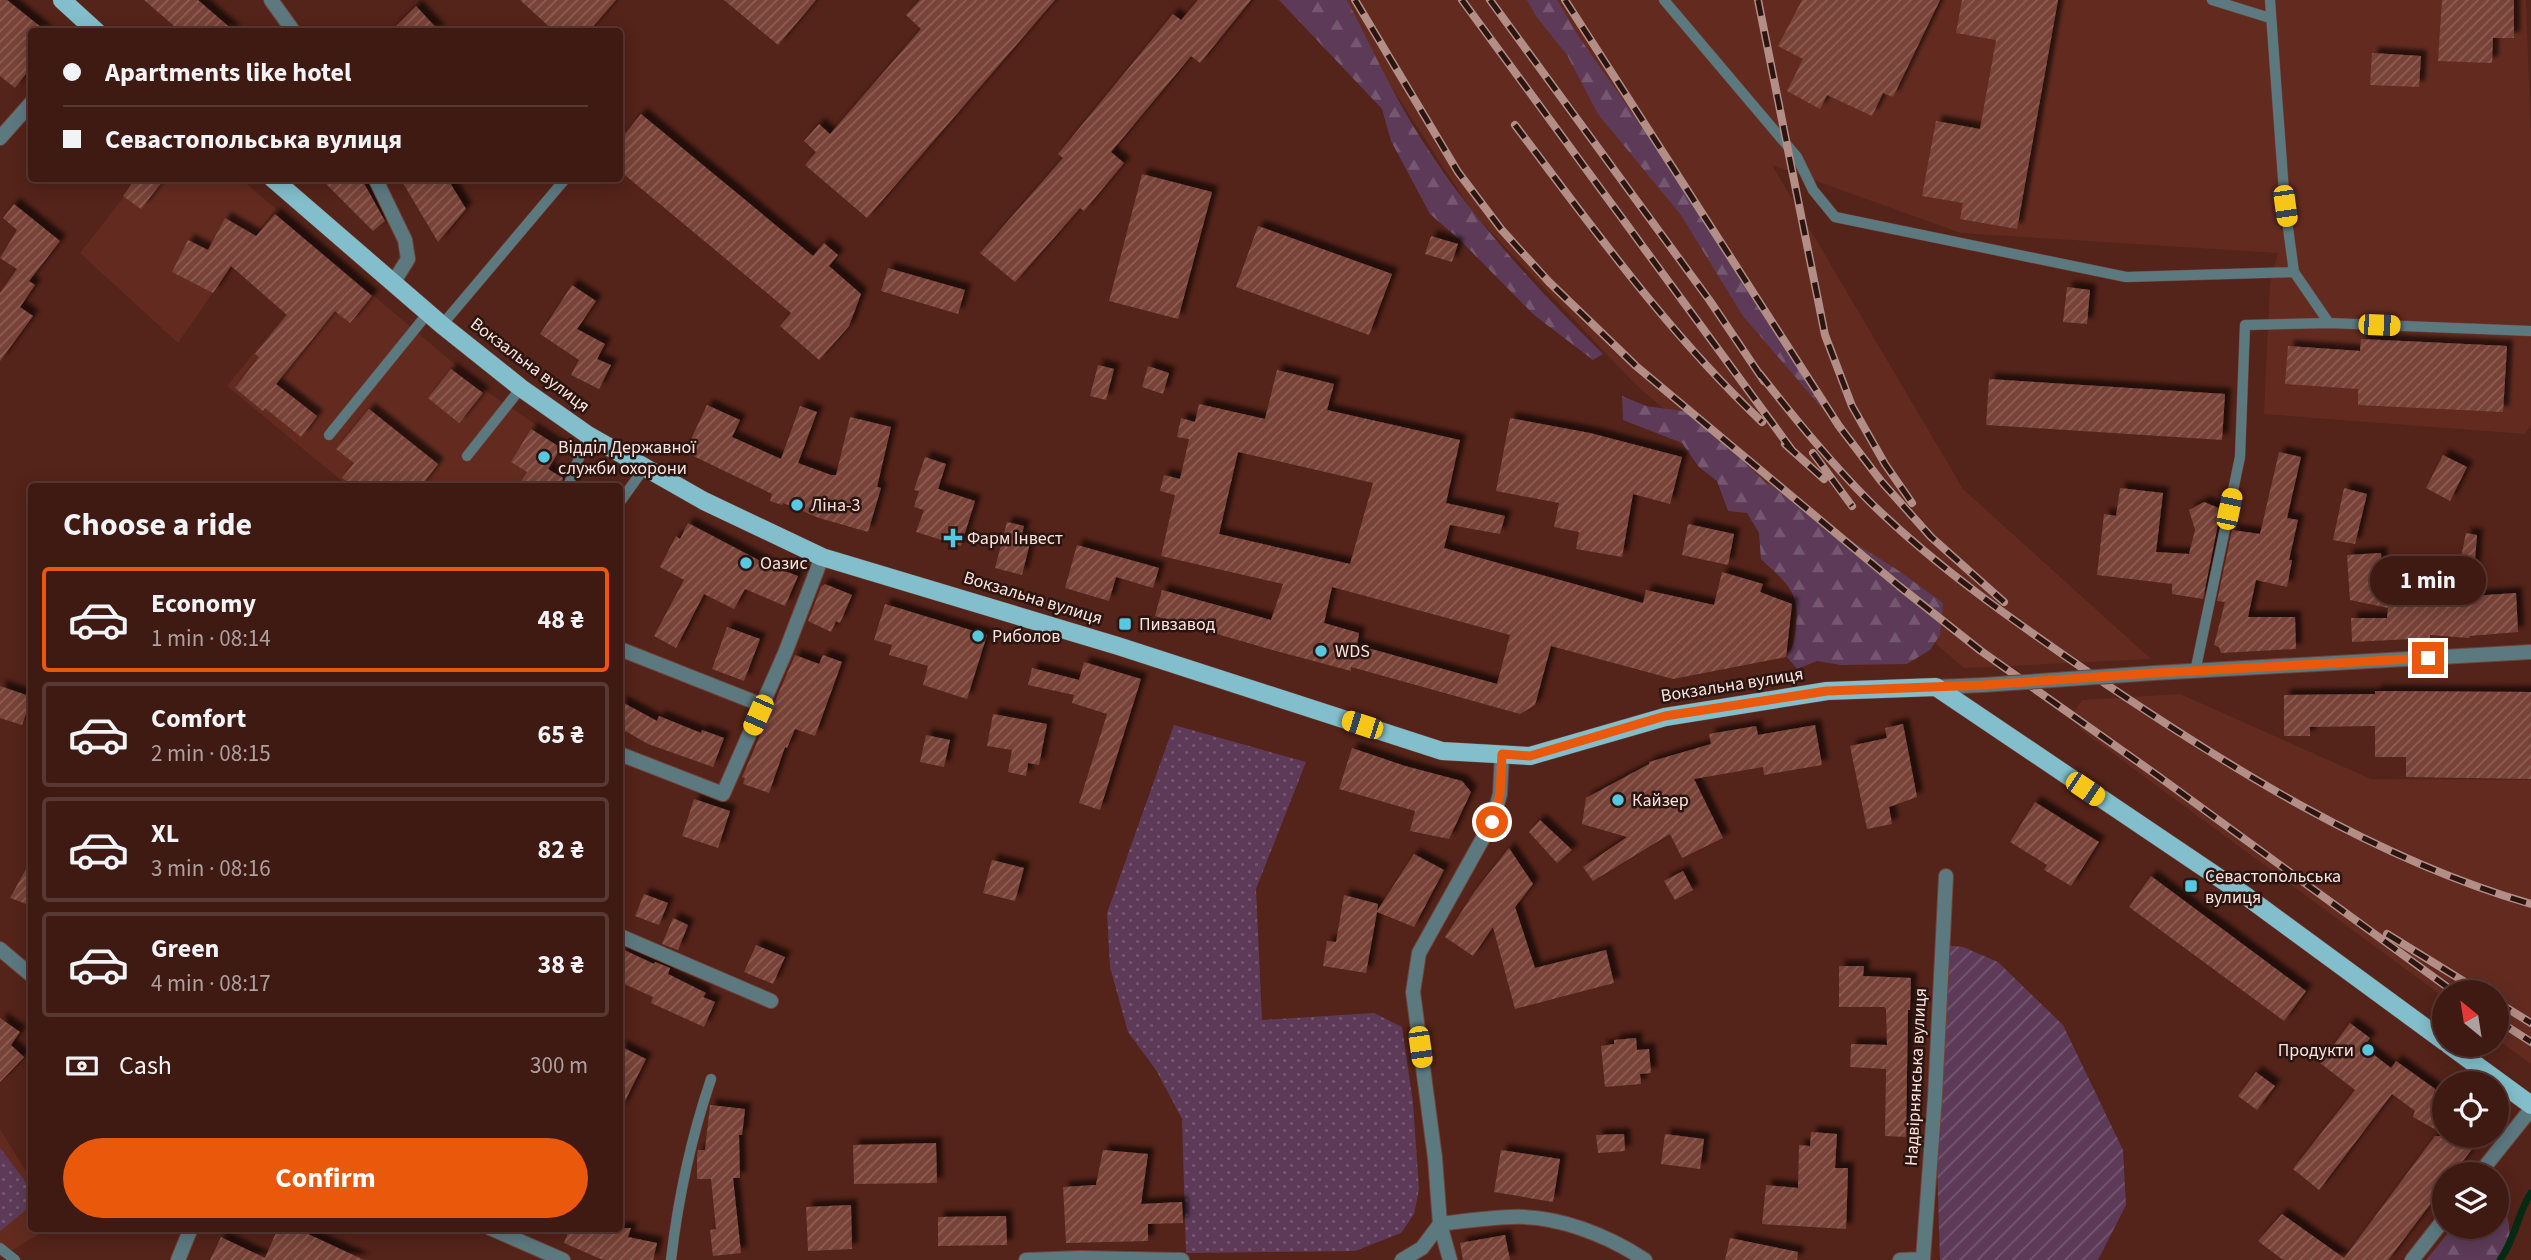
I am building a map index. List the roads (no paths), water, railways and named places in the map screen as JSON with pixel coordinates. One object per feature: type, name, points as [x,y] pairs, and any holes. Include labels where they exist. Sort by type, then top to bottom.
[{"type":"main road","points":[[62,0],[91,28]]},
{"type":"main road","name":"Вокзальна вулиця","points":[[277,182],[442,325],[521,388],[588,435],[704,501],[822,557],[1118,646],[1442,751],[1530,756],[1665,716],[1827,691],[1936,687]]},
{"type":"main road","points":[[1936,687],[2246,896],[2432,1032]]},
{"type":"main road","points":[[2465,1057],[2531,1107]]},
{"type":"street","points":[[271,0],[291,28]]},
{"type":"street","points":[[0,138],[28,106]]},
{"type":"street","points":[[376,182],[405,240],[408,259],[393,282]]},
{"type":"street","points":[[623,755],[723,794],[785,653],[822,557]]},
{"type":"street","points":[[623,650],[762,705]]},
{"type":"street","points":[[1936,687],[2531,652]]},
{"type":"street","points":[[1450,1260],[1440,1224],[1436,1158],[1413,992],[1419,953],[1492,822],[1500,794],[1502,754]]},
{"type":"street","name":"Надвірнянська вулиця","points":[[1923,1259],[1935,1097],[1946,876]]},
{"type":"street","points":[[623,937],[771,1001]]},
{"type":"street","points":[[0,949],[28,973]]},
{"type":"street","points":[[2488,1162],[2531,1107]]},
{"type":"street","points":[[1402,1260],[1422,1248],[1440,1224],[1513,1217],[1563,1223],[1652,1260]]},
{"type":"street","points":[[178,1260],[189,1232]]},
{"type":"street","points":[[499,1232],[563,1260]]},
{"type":"street","points":[[2412,1260],[2432,1235]]},
{"type":"street","points":[[1900,1260],[1923,1259]]},
{"type":"street","points":[[1026,1260],[1182,1260]]},
{"type":"lane","points":[[1664,0],[1797,157],[1813,190],[1835,217],[2126,277],[2294,272]]},
{"type":"lane","points":[[2212,0],[2270,18]]},
{"type":"lane","points":[[2270,0],[2285,206],[2294,272],[2329,323]]},
{"type":"lane","points":[[442,325],[563,182]]},
{"type":"lane","points":[[329,435],[428,313]]},
{"type":"lane","points":[[2195,672],[2240,457],[2245,326],[2329,323],[2531,331]]},
{"type":"lane","points":[[467,456],[521,388]]},
{"type":"lane","points":[[569,483],[588,435]]},
{"type":"lane","points":[[623,498],[645,467]]},
{"type":"lane","points":[[671,1260],[676,1218],[695,1132],[711,1079]]},
{"type":"lane","points":[[0,1248],[15,1260]]},
{"type":"lane","points":[[1923,1259],[1931,1260]]},
{"type":"waterway","points":[[2500,1260],[2531,1193]]},
{"type":"railway","points":[[1355,0],[1458,172],[1501,229],[1549,282],[1636,366],[1899,586],[1981,651],[2438,980]]},
{"type":"railway","points":[[1462,0],[1792,450]]},
{"type":"railway","points":[[1490,0],[1710,301],[1764,381]]},
{"type":"railway","points":[[1565,0],[1839,426],[1881,481],[1931,537],[2004,602]]},
{"type":"railway","points":[[1758,0],[1825,335],[1852,406],[1885,464],[1912,503]]},
{"type":"railway","points":[[1515,125],[1663,316],[1762,422]]},
{"type":"railway","points":[[1759,373],[1840,470],[1895,525],[1976,592],[2091,674],[2195,742],[2302,806],[2414,862],[2531,904]]},
{"type":"railway","points":[[1785,444],[1824,479]]},
{"type":"railway","points":[[1813,453],[1852,506]]},
{"type":"railway","points":[[2387,934],[2462,980]]},
{"type":"railway","points":[[2510,1010],[2531,1023]]},
{"type":"railway","points":[[2510,1028],[2531,1042]]},
{"type":"place","name":"Відділ Державної служби охорони","points":[[544,457]]},
{"type":"place","name":"Ліна-3","points":[[797,505]]},
{"type":"place","name":"Фарм Інвест","points":[[953,538]]},
{"type":"place","name":"Оазис","points":[[746,563]]},
{"type":"place","name":"Пивзавод","points":[[1125,624]]},
{"type":"place","name":"Риболов","points":[[978,636]]},
{"type":"place","name":"WDS","points":[[1321,651]]},
{"type":"place","name":"Кайзер","points":[[1618,800]]},
{"type":"place","name":"Севастопольська вулиця","points":[[2191,886]]},
{"type":"place","name":"Продукти","points":[[2368,1050]]}]
